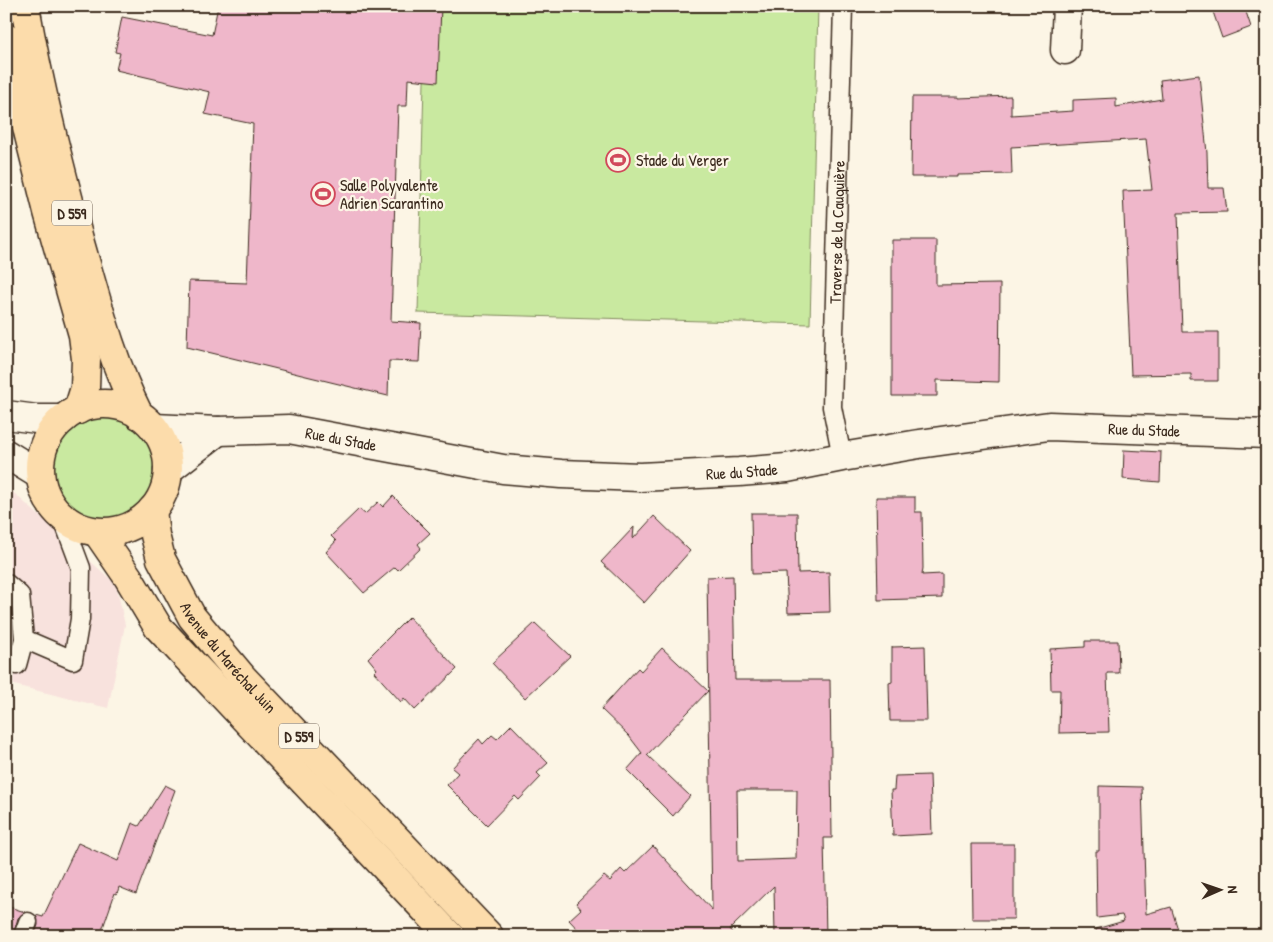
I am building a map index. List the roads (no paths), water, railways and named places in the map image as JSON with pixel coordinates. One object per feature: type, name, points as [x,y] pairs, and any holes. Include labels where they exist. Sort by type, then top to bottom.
[{"type":"main road","name":"D 559","points":[[25,6],[48,125],[97,303],[124,385],[146,421]]},
{"type":"main road","name":"D 559","points":[[6,38],[48,212],[83,335],[86,359],[86,388],[70,415]]},
{"type":"main road","points":[[95,405],[125,408],[146,421],[161,440],[168,470],[163,491],[152,510],[136,524],[117,531],[97,532],[79,527],[62,518],[52,506],[44,491],[40,475],[44,446],[51,433],[70,415],[95,405]]},
{"type":"main road","name":"Avenue du Maréchal Juin","points":[[152,510],[155,535],[161,559],[192,617],[243,678],[489,936]]},
{"type":"main road","name":"Avenue du Maréchal Juin","points":[[97,532],[128,577],[158,627],[450,936]]},
{"type":"street","points":[[1065,50],[1067,6]]},
{"type":"street","points":[[6,415],[37,419],[70,415]]},
{"type":"street","name":"Rue du Stade","points":[[146,421],[218,432],[289,429],[503,468],[561,474],[630,477],[787,468],[842,457],[1049,426],[1267,434]]},
{"type":"street","points":[[168,470],[218,432]]},
{"type":"street","points":[[6,454],[40,475]]},
{"type":"lane","name":"Traverse de la Cauquière","points":[[842,457],[832,407],[843,6]]},
{"type":"lane","points":[[24,639],[73,660],[80,619],[80,568],[62,518]]},
{"type":"lane","points":[[6,583],[20,595],[24,639],[17,665],[6,662]]},
{"type":"place","name":"Stade du Verger","points":[[618,160]]},
{"type":"place","name":"Salle Polyvalente Adrien Scarantino","points":[[323,194]]}]
